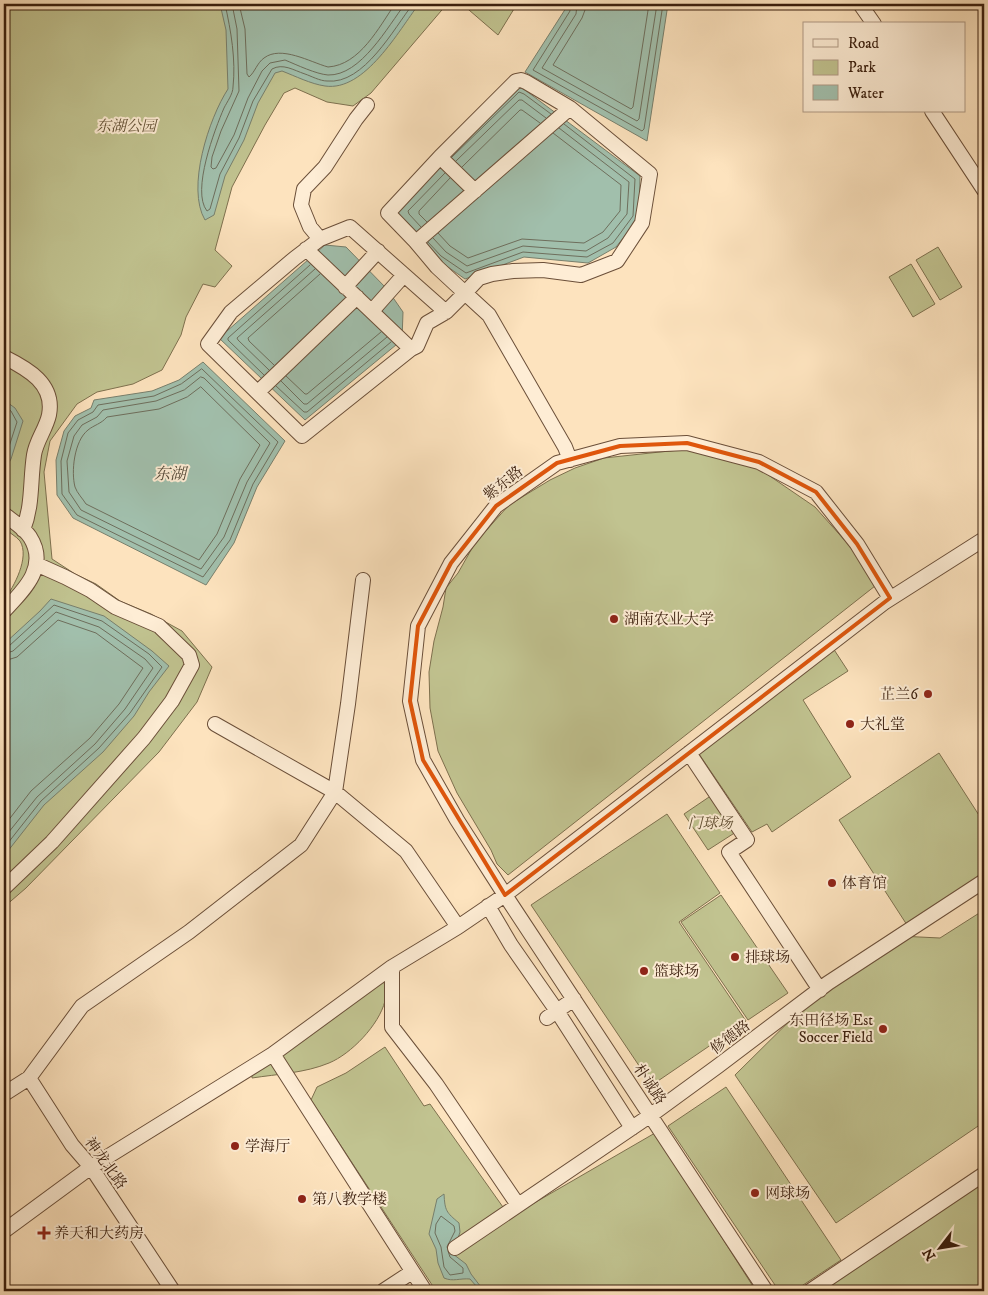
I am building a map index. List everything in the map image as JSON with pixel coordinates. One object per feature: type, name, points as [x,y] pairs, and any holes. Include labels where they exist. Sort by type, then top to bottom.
[{"type":"street","points":[[860,4],[873,22]]},
{"type":"street","points":[[446,312],[350,228],[320,239],[308,252],[231,312],[208,344],[261,389],[302,436],[408,346],[417,346],[427,323],[446,312],[465,293],[479,278],[514,271],[543,270],[581,275],[617,260],[642,223],[650,174],[567,111],[521,80],[516,81],[388,213],[416,241],[437,267],[465,293],[489,315],[565,447],[570,460]]},
{"type":"street","points":[[320,239],[310,227],[301,205],[304,189],[325,167],[367,105]]},
{"type":"street","points":[[416,241],[567,111]]},
{"type":"street","points":[[933,112],[984,190]]},
{"type":"street","points":[[441,158],[475,191]]},
{"type":"street","points":[[308,252],[408,346]]},
{"type":"street","points":[[345,286],[378,252]]},
{"type":"street","points":[[372,311],[404,275]]},
{"type":"street","points":[[261,389],[357,297]]},
{"type":"street","points":[[4,357],[17,363],[39,378],[45,387],[48,398],[49,415],[34,453],[29,516],[23,530]]},
{"type":"street","name":"紫东路","points":[[505,895],[457,820],[422,760],[410,701],[418,626],[451,563],[496,506],[557,463],[620,446],[687,443],[759,462],[816,492],[857,544],[890,598]]},
{"type":"street","points":[[4,514],[29,536],[37,552],[36,569],[24,590],[4,611]]},
{"type":"street","points":[[4,1231],[91,1167],[273,1054],[392,967],[458,927],[505,895],[890,598],[984,539]]},
{"type":"street","points":[[4,888],[52,842],[144,738],[172,701],[192,665],[189,655],[159,626],[115,606],[82,586],[36,564]]},
{"type":"street","points":[[4,1094],[29,1078],[82,1006],[190,932],[301,845],[335,792],[364,580]]},
{"type":"street","points":[[215,724],[335,792],[406,851],[458,927]]},
{"type":"street","points":[[689,753],[747,840],[729,852],[824,987]]},
{"type":"street","name":"修德路","points":[[455,1248],[632,1128],[824,987],[984,881]]},
{"type":"street","name":"朴诚路","points":[[505,895],[766,1291]]},
{"type":"street","points":[[488,906],[552,1015],[632,1128]]},
{"type":"street","points":[[392,967],[392,1027],[436,1084],[518,1205]]},
{"type":"street","points":[[552,1015],[574,999]]},
{"type":"street","points":[[273,1054],[425,1291]]},
{"type":"street","name":"神龙北路","points":[[29,1078],[72,1145],[91,1167],[173,1291]]},
{"type":"street","points":[[810,1291],[984,1174]]},
{"type":"street","points":[[383,1291],[412,1272]]},
{"type":"highlighted area","points":[[687,443],[759,462],[816,492],[857,544],[890,598],[505,895],[423,760],[410,701],[418,626],[451,563],[496,506],[557,463],[620,446]]},
{"type":"green space","name":"东湖公园","points":[[4,4],[447,4],[371,93],[353,106],[327,102],[295,88],[284,93],[232,187],[215,250],[232,266],[215,287],[203,284],[186,317],[181,335],[162,370],[133,384],[97,392],[77,404],[50,441],[44,472],[52,559],[75,574],[96,584],[120,601],[151,614],[182,631],[212,667],[197,702],[159,752],[26,888],[4,907],[4,600],[20,572],[23,548],[20,541],[4,528]]},
{"type":"green space","points":[[462,4],[517,4],[498,35]]},
{"type":"green space","points":[[938,247],[962,287],[940,300],[916,260]]},
{"type":"green space","points":[[911,264],[935,304],[913,317],[889,277]]},
{"type":"green space","points":[[688,449],[758,468],[815,507],[855,552],[875,586],[508,875],[497,864],[491,850],[457,793],[438,751],[430,708],[429,672],[446,588],[458,573],[475,543],[509,505],[550,480],[575,468],[604,458]]},
{"type":"green space","points":[[831,645],[848,671],[803,700],[851,777],[772,832],[767,824],[752,832],[697,751]]},
{"type":"green space","points":[[939,753],[984,823],[984,875],[907,925],[839,820]]},
{"type":"green space","name":"门球场","points":[[712,795],[736,832],[708,850],[684,814]]},
{"type":"green space","name":"篮球场","points":[[667,814],[720,893],[679,922],[746,1021],[652,1085],[531,905]]},
{"type":"green space","name":"排球场","points":[[721,895],[788,993],[748,1020],[681,922]]},
{"type":"green space","name":"东田径场 Est Soccer Field","points":[[984,910],[984,1122],[836,1223],[735,1075],[828,983],[899,936],[940,938]]},
{"type":"green space","points":[[384,982],[386,999],[377,1020],[363,1038],[346,1053],[329,1063],[310,1069],[252,1078],[252,1073],[378,984]]},
{"type":"green space","points":[[385,1047],[424,1106],[430,1104],[510,1217],[655,1133],[756,1291],[436,1291],[311,1100],[317,1087],[346,1073]]},
{"type":"green space","name":"网球场","points":[[726,1087],[841,1260],[794,1291],[779,1291],[668,1126]]},
{"type":"green space","points":[[984,1183],[984,1291],[810,1291],[917,1219]]},
{"type":"water","points":[[220,4],[419,4],[380,57],[367,70],[354,79],[340,85],[325,86],[282,71],[275,73],[258,103],[244,140],[225,176],[214,215],[205,220],[200,206],[198,190],[202,153],[214,117],[228,89],[226,30]]},
{"type":"water","points":[[561,4],[668,4],[647,141],[525,72],[566,8]]},
{"type":"water","points":[[521,87],[640,176],[639,218],[616,247],[588,263],[524,257],[465,279],[438,260],[392,212],[515,89]]},
{"type":"water","points":[[325,245],[346,247],[387,289],[403,312],[402,340],[305,420],[219,338]]},
{"type":"water","name":"东湖","points":[[203,362],[285,441],[257,487],[234,543],[206,585],[73,518],[57,495],[56,460],[64,431],[75,416],[91,408],[94,400],[152,391],[179,380]]},
{"type":"water","points":[[4,400],[15,408],[23,421],[11,459],[4,472]]},
{"type":"water","points":[[51,599],[104,616],[152,651],[169,666],[134,716],[103,752],[44,805],[4,856],[4,644]]},
{"type":"water","points":[[444,1194],[447,1211],[459,1223],[460,1232],[453,1254],[466,1264],[484,1291],[479,1291],[470,1279],[450,1280],[444,1278],[438,1263],[436,1249],[429,1234],[437,1199]]},
{"type":"place","name":"湖南农业大学","points":[[614,619]]},
{"type":"place","name":"芷兰6","points":[[928,694]]},
{"type":"place","name":"大礼堂","points":[[850,724]]},
{"type":"place","name":"体育馆","points":[[832,883]]},
{"type":"place","name":"排球场","points":[[735,957]]},
{"type":"place","name":"篮球场","points":[[644,971]]},
{"type":"place","name":"东田径场 Est Soccer Field","points":[[883,1029]]},
{"type":"place","name":"学海厅","points":[[235,1146]]},
{"type":"place","name":"网球场","points":[[755,1193]]},
{"type":"place","name":"第八教学楼","points":[[302,1199]]},
{"type":"place","name":"养天和大药房","points":[[44,1233]]}]
